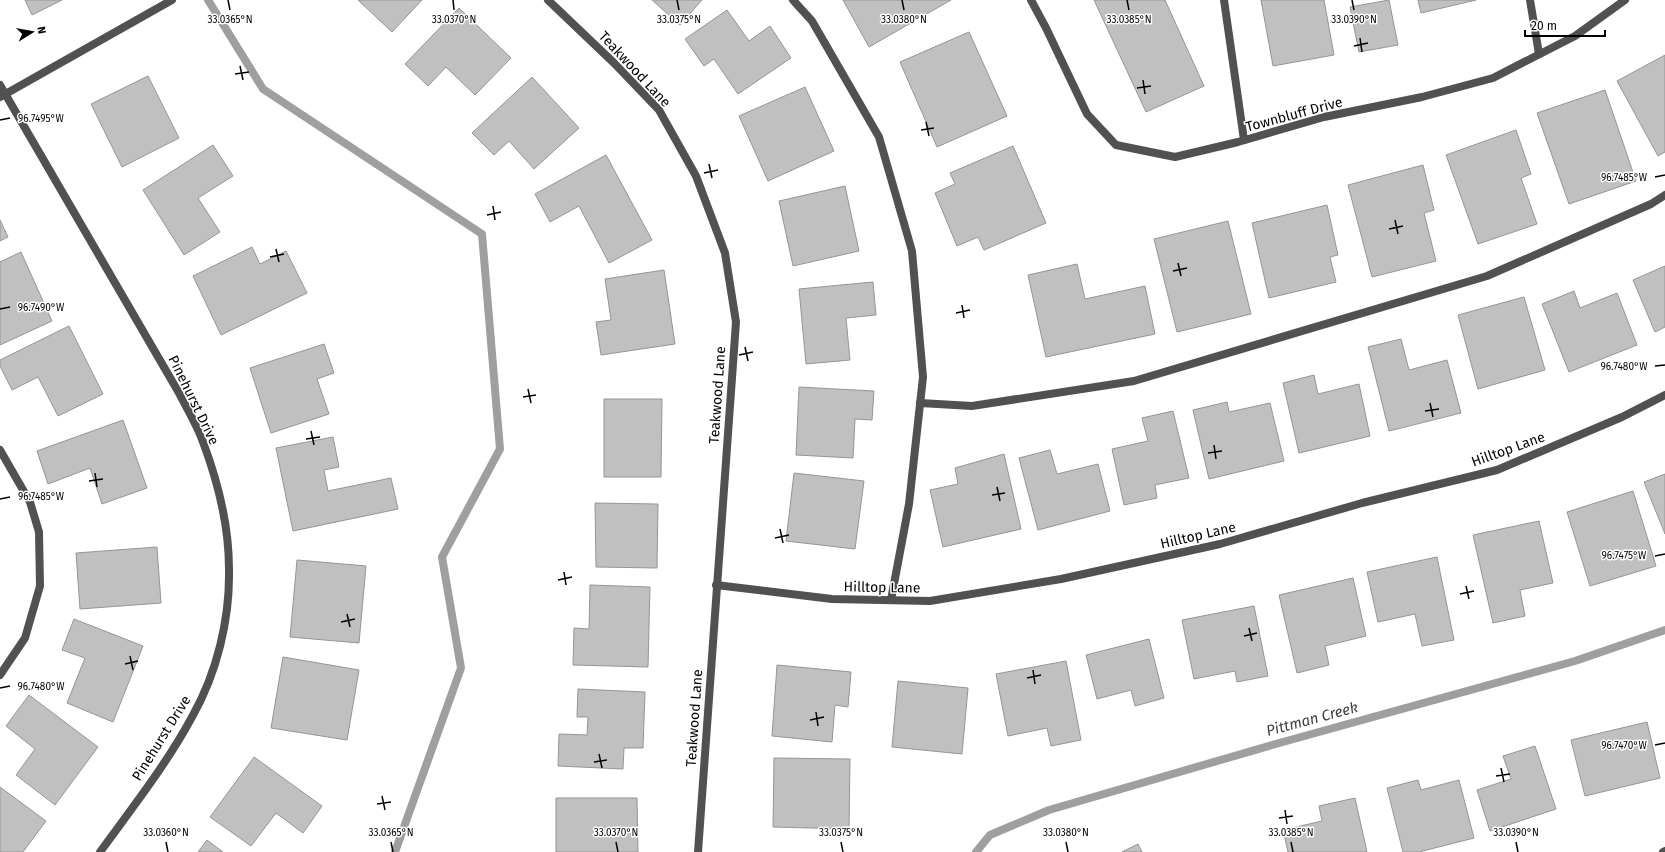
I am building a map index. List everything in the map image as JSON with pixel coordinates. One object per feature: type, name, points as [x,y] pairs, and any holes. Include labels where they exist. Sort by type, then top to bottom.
[{"type":"street","points":[[3,95],[172,0]]},
{"type":"street","name":"Teakwood Lane","points":[[548,0],[614,63],[659,110],[696,176],[725,253],[736,322],[698,852]]},
{"type":"street","points":[[793,0],[812,21],[879,137],[912,251],[923,377],[909,504],[891,600]]},
{"type":"street","name":"Townbluff Drive","points":[[1031,0],[1087,114],[1116,146],[1175,157],[1244,140],[1324,117],[1422,97],[1493,78],[1574,36],[1625,0]]},
{"type":"street","points":[[1224,0],[1244,140]]},
{"type":"street","points":[[1530,0],[1539,54]]},
{"type":"street","name":"Pinehurst Drive","points":[[0,85],[3,95],[179,393],[203,441],[215,480],[224,520],[229,569],[226,612],[219,653],[206,689],[193,717],[174,749],[100,852]]},
{"type":"street","points":[[920,403],[972,406],[1134,381],[1487,276],[1651,204],[1665,195]]},
{"type":"street","name":"Hilltop Lane","points":[[716,585],[832,599],[930,601],[1061,579],[1220,544],[1362,503],[1497,470],[1622,417],[1665,395]]},
{"type":"street","points":[[0,450],[30,502],[39,532],[40,586],[25,638],[0,676]]},
{"type":"building","points":[[25,0],[62,0],[32,15]]},
{"type":"building","points":[[358,0],[422,0],[392,32]]},
{"type":"building","points":[[652,0],[702,0],[680,25]]},
{"type":"building","points":[[843,0],[951,0],[869,47]]},
{"type":"building","points":[[1094,0],[1165,0],[1204,86],[1146,112]]},
{"type":"building","points":[[1261,0],[1324,0],[1334,55],[1273,66]]},
{"type":"building","points":[[1389,0],[1398,45],[1359,52],[1350,7]]},
{"type":"building","points":[[1418,0],[1476,0],[1421,13]]},
{"type":"building","points":[[459,8],[511,58],[475,95],[446,67],[428,86],[405,64]]},
{"type":"building","points":[[727,10],[749,41],[770,26],[791,58],[738,94],[714,59],[704,66],[685,39]]},
{"type":"building","points":[[969,32],[1007,116],[937,147],[900,62]]},
{"type":"building","points":[[1665,55],[1665,152],[1658,156],[1617,81]]},
{"type":"building","points":[[148,76],[179,138],[122,167],[91,104]]},
{"type":"building","points":[[532,77],[579,128],[534,169],[509,141],[494,155],[472,133]]},
{"type":"building","points":[[805,87],[834,151],[768,181],[739,116]]},
{"type":"building","points":[[1605,90],[1636,181],[1569,204],[1537,113]]},
{"type":"building","points":[[1516,130],[1531,174],[1521,178],[1537,224],[1478,244],[1446,155]]},
{"type":"building","points":[[213,145],[233,176],[198,198],[220,232],[184,255],[143,190]]},
{"type":"building","points":[[1013,146],[1046,223],[984,250],[978,237],[957,246],[935,193],[955,184],[950,173]]},
{"type":"building","points":[[606,155],[652,240],[609,263],[579,206],[550,222],[535,194]]},
{"type":"building","points":[[1423,165],[1434,210],[1424,213],[1436,261],[1372,277],[1348,185]]},
{"type":"building","points":[[845,186],[859,251],[793,266],[779,201]]},
{"type":"building","points":[[1327,205],[1338,255],[1330,257],[1336,282],[1269,298],[1252,223]]},
{"type":"building","points":[[0,220],[8,237],[0,241]]},
{"type":"building","points":[[1228,221],[1251,314],[1177,332],[1154,239]]},
{"type":"building","points":[[252,247],[260,264],[286,251],[307,293],[221,335],[193,276]]},
{"type":"building","points":[[21,252],[52,321],[0,345],[0,262]]},
{"type":"building","points":[[1077,264],[1085,299],[1145,286],[1155,334],[1046,357],[1028,275]]},
{"type":"building","points":[[1665,266],[1665,327],[1655,332],[1633,280]]},
{"type":"building","points":[[664,270],[675,344],[601,355],[596,322],[611,320],[605,279]]},
{"type":"building","points":[[873,282],[876,315],[846,318],[850,360],[806,364],[799,289]]},
{"type":"building","points":[[1574,291],[1580,308],[1617,293],[1637,345],[1569,372],[1542,304]]},
{"type":"building","points":[[1524,297],[1545,370],[1478,389],[1458,315]]},
{"type":"building","points":[[69,326],[103,394],[58,416],[38,377],[12,390],[0,366],[0,360]]},
{"type":"building","points":[[1401,339],[1409,370],[1447,360],[1461,413],[1389,431],[1368,347]]},
{"type":"building","points":[[324,344],[334,373],[317,379],[329,414],[271,433],[250,368]]},
{"type":"building","points":[[1314,375],[1318,394],[1359,384],[1370,436],[1299,453],[1283,383]]},
{"type":"building","points":[[799,387],[874,391],[872,420],[855,419],[853,458],[796,455]]},
{"type":"building","points":[[604,399],[662,399],[661,477],[604,477]]},
{"type":"building","points":[[1227,402],[1229,412],[1270,403],[1284,461],[1209,479],[1193,410]]},
{"type":"building","points":[[1173,411],[1189,478],[1155,485],[1157,498],[1124,505],[1112,449],[1148,441],[1142,418]]},
{"type":"building","points":[[123,420],[147,488],[102,504],[90,468],[48,484],[37,451]]},
{"type":"building","points":[[333,437],[339,467],[324,470],[328,491],[391,478],[398,509],[293,531],[276,448]]},
{"type":"building","points":[[1050,450],[1057,474],[1098,464],[1110,511],[1038,530],[1019,458]]},
{"type":"building","points":[[1004,454],[1021,529],[943,547],[930,490],[958,484],[955,468]]},
{"type":"building","points":[[794,473],[864,481],[855,549],[786,541]]},
{"type":"building","points":[[1665,474],[1665,534],[1644,482]]},
{"type":"building","points":[[1633,491],[1656,566],[1590,586],[1567,512]]},
{"type":"building","points":[[595,503],[658,504],[657,568],[596,567]]},
{"type":"building","points":[[1539,521],[1553,583],[1520,590],[1525,616],[1493,623],[1473,535]]},
{"type":"building","points":[[157,547],[161,603],[80,609],[76,553]]},
{"type":"building","points":[[1437,557],[1454,640],[1422,646],[1415,614],[1378,622],[1367,572]]},
{"type":"building","points":[[297,560],[366,566],[359,643],[290,637]]},
{"type":"building","points":[[1353,578],[1366,636],[1325,646],[1329,665],[1297,673],[1279,595]]},
{"type":"building","points":[[590,585],[650,587],[648,667],[573,665],[574,628],[589,629]]},
{"type":"building","points":[[1254,606],[1268,676],[1237,682],[1235,671],[1194,679],[1182,620]]},
{"type":"building","points":[[74,619],[143,646],[113,722],[67,703],[85,658],[62,650]]},
{"type":"building","points":[[1149,639],[1164,698],[1135,706],[1131,690],[1097,699],[1086,655]]},
{"type":"building","points":[[283,657],[359,670],[347,740],[271,728]]},
{"type":"building","points":[[1066,661],[1081,740],[1051,746],[1047,728],[1008,736],[996,674]]},
{"type":"building","points":[[777,665],[851,672],[848,707],[835,705],[832,742],[772,736]]},
{"type":"building","points":[[898,681],[968,688],[962,754],[892,747]]},
{"type":"building","points":[[578,689],[645,692],[643,748],[624,748],[623,769],[558,766],[559,734],[587,735],[588,717],[577,717]]},
{"type":"building","points":[[29,695],[98,747],[55,805],[16,775],[35,749],[6,726]]},
{"type":"building","points":[[1647,722],[1660,778],[1585,796],[1571,740]]},
{"type":"building","points":[[1535,746],[1556,809],[1490,831],[1477,790],[1511,779],[1503,756]]},
{"type":"building","points":[[254,757],[322,806],[303,833],[276,813],[251,846],[210,817]]},
{"type":"building","points":[[774,758],[850,759],[849,829],[773,827]]},
{"type":"building","points":[[1418,780],[1421,790],[1459,780],[1474,838],[1419,852],[1403,852],[1387,788]]},
{"type":"building","points":[[0,787],[46,821],[23,852],[0,852]]},
{"type":"building","points":[[556,798],[637,798],[638,852],[556,852]]},
{"type":"building","points":[[1355,798],[1367,852],[1288,852],[1283,830],[1322,821],[1319,806]]},
{"type":"building","points":[[207,840],[223,852],[198,852]]},
{"type":"building","points":[[1138,844],[1142,852],[1122,852]]},
{"type":"waterway","points":[[208,0],[263,89],[482,234],[500,449],[442,557],[461,668],[395,852]]},
{"type":"waterway","name":"Pittman Creek","points":[[976,852],[990,835],[1049,810],[1272,745],[1575,661],[1665,630]]}]
